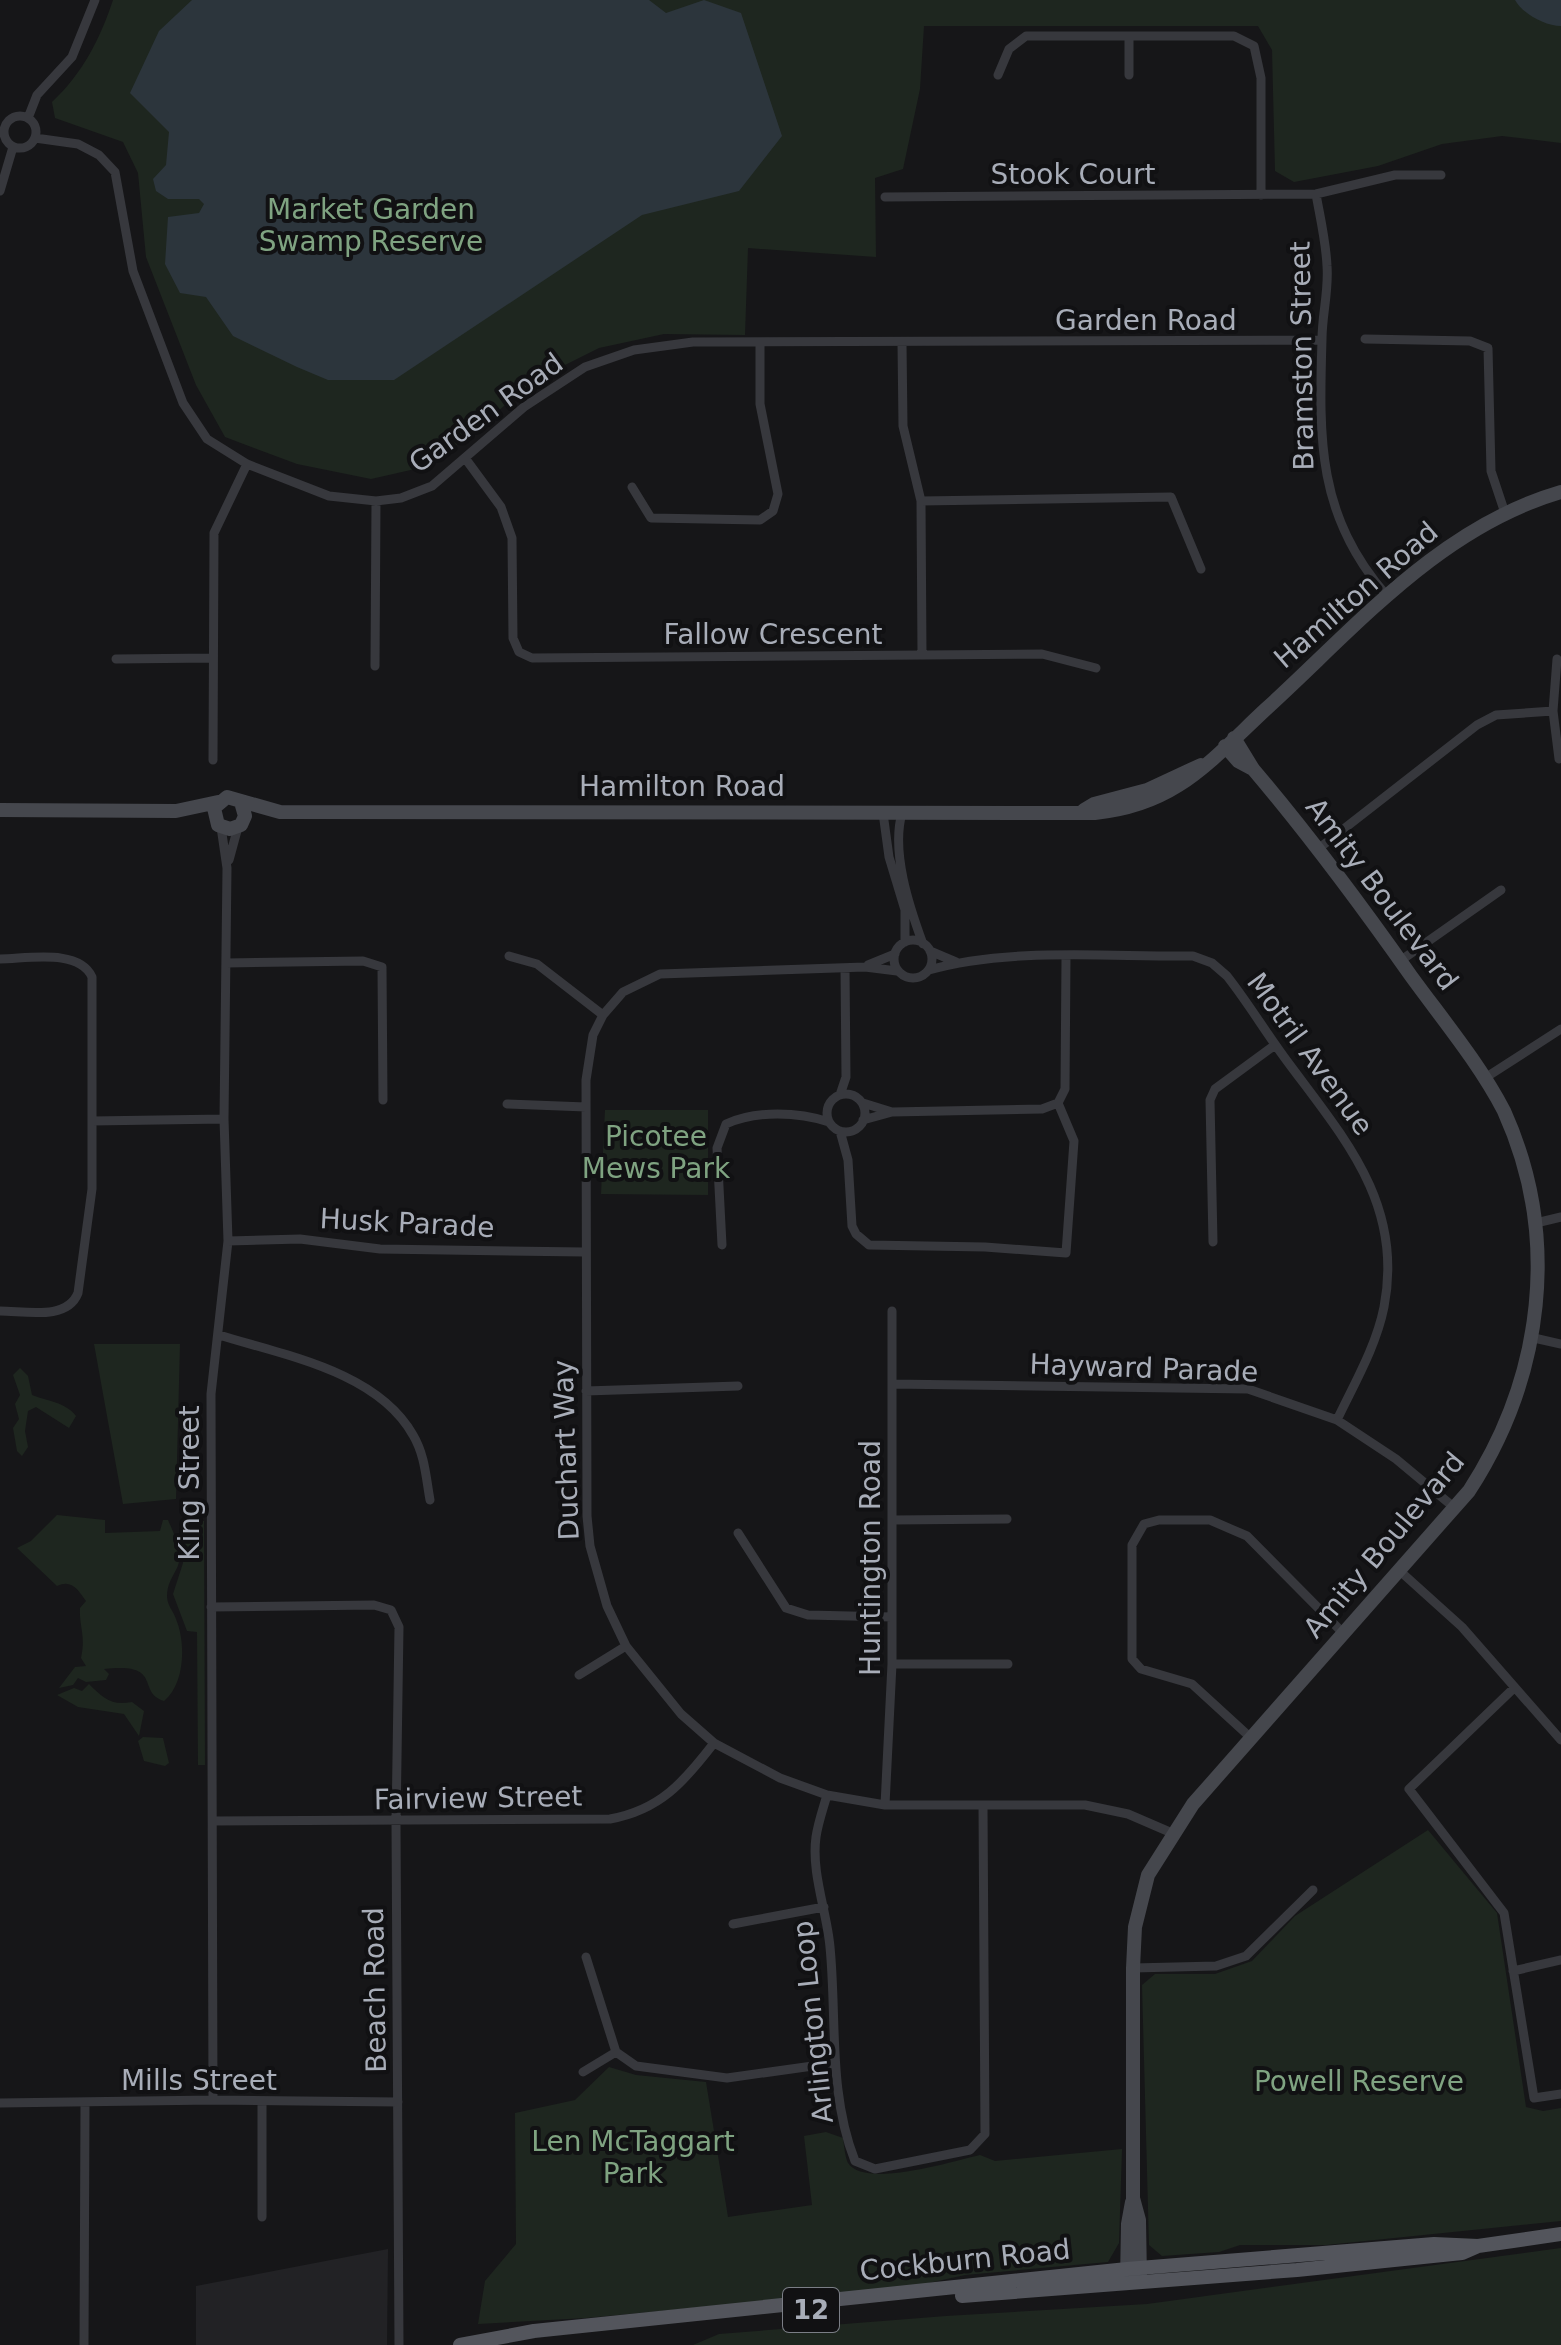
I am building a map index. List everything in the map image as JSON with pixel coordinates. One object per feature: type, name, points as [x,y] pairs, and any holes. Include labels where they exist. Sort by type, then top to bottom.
[{"type":"main road","name":"Hamilton Road","points":[[241,802],[280,812],[1111,812],[1185,783],[1387,596],[1465,535],[1505,513],[1561,492]]},
{"type":"main road","name":"Amity Boulevard","points":[[1133,2276],[1128,2224],[1133,2198],[1133,1968],[1135,1927],[1148,1875],[1193,1804],[1456,1509],[1491,1457],[1525,1381],[1534,1338],[1541,1271],[1532,1191],[1518,1145],[1485,1078],[1318,849],[1230,742]]},
{"type":"main road","points":[[0,810],[176,811],[218,802],[227,797],[241,802],[245,816],[240,826],[218,824],[176,811]]},
{"type":"main road","points":[[218,802],[213,811],[218,824]]},
{"type":"main road","name":"Hamilton Road","points":[[240,826],[280,812]]},
{"type":"main road","name":"Cockburn Road","points":[[460,2345],[534,2331],[1133,2276],[1462,2253],[1478,2246],[1561,2234]]},
{"type":"main road","name":"Cockburn Road","points":[[496,2345],[588,2331],[1133,2276]]},
{"type":"street","points":[[28,118],[37,95],[72,57],[95,0]]},
{"type":"street","points":[[998,75],[1009,49],[1026,36],[1234,36],[1254,46],[1261,78],[1261,195]]},
{"type":"street","points":[[1129,37],[1129,75]]},
{"type":"street","points":[[13,147],[7,140],[3,126],[12,119],[28,118]]},
{"type":"street","points":[[13,147],[29,146],[35,138],[36,129],[28,118]]},
{"type":"street","name":"Garden Road","points":[[35,138],[78,144],[99,155],[115,172],[133,271],[183,403],[207,439],[247,464],[329,496],[376,501],[401,498],[432,486],[524,407],[585,367],[634,350],[693,342],[1322,340]]},
{"type":"street","points":[[0,191],[13,147]]},
{"type":"street","name":"Stook Court","points":[[885,197],[1316,194],[1395,175],[1441,175]]},
{"type":"street","name":"Bramston Street","points":[[1316,194],[1327,266],[1322,340],[1325,472],[1330,497],[1347,542],[1387,596]]},
{"type":"street","points":[[1365,339],[1470,341],[1488,348],[1491,363],[1491,471],[1505,513]]},
{"type":"street","points":[[632,487],[651,518],[760,520],[773,511],[778,494],[760,404],[760,342]]},
{"type":"street","name":"Fallow Crescent","points":[[465,458],[501,507],[512,538],[513,638],[519,652],[532,658],[922,655],[921,501],[903,426],[902,343]]},
{"type":"street","points":[[213,760],[214,533],[247,464]]},
{"type":"street","points":[[921,501],[1171,497],[1201,569]]},
{"type":"street","points":[[375,666],[376,501]]},
{"type":"street","points":[[922,655],[1042,654],[1096,668]]},
{"type":"street","points":[[116,659],[213,658]]},
{"type":"street","points":[[1557,659],[1553,711],[1559,759]]},
{"type":"street","points":[[1318,849],[1487,719],[1510,713],[1553,711]]},
{"type":"street","points":[[883,813],[889,857],[905,910],[905,942],[895,954],[897,971],[913,978],[929,970],[926,947],[899,865],[897,842],[902,813]]},
{"type":"street","name":"King Street","points":[[213,2100],[211,1394],[228,1241],[224,1119],[227,868],[218,824]]},
{"type":"street","name":"King Street","points":[[227,868],[240,826]]},
{"type":"street","points":[[1400,961],[1501,890]]},
{"type":"street","points":[[905,942],[926,947]]},
{"type":"street","name":"Motril Avenue","points":[[926,947],[956,962]]},
{"type":"street","name":"Duchart Way","points":[[865,967],[895,954]]},
{"type":"street","points":[[509,956],[537,964],[603,1015]]},
{"type":"street","points":[[848,1160],[855,1130],[863,1120],[892,1112],[1042,1109],[1058,1103],[1065,1089],[1066,958]]},
{"type":"street","name":"Motril Avenue","points":[[929,970],[956,962],[1203,958],[1227,976],[1360,1163],[1382,1217],[1386,1262],[1384,1305],[1369,1351],[1337,1420]]},
{"type":"street","points":[[0,959],[70,960],[89,971],[92,1121],[91,1210],[75,1301],[60,1311],[0,1311]]},
{"type":"street","points":[[226,963],[363,961],[382,967],[383,1100]]},
{"type":"street","name":"Duchart Way","points":[[897,971],[865,967],[660,974],[623,992],[603,1015],[589,1050],[584,1252],[590,1546],[607,1606],[626,1646],[663,1694],[714,1743],[780,1778],[827,1795],[885,1805],[1085,1805],[1128,1814],[1172,1833]]},
{"type":"street","points":[[722,1245],[717,1148],[721,1130],[726,1124],[739,1119],[806,1114],[840,1095],[846,1077],[845,968]]},
{"type":"street","points":[[1485,1078],[1561,1029]]},
{"type":"street","points":[[1213,1242],[1210,1100],[1215,1089],[1275,1045]]},
{"type":"street","points":[[846,1077],[859,1099],[863,1120]]},
{"type":"street","points":[[840,1095],[892,1112]]},
{"type":"street","points":[[829,1103],[829,1122]]},
{"type":"street","points":[[806,1114],[829,1122],[840,1131],[848,1160],[852,1226],[869,1245],[976,1246],[1066,1253],[1074,1141],[1058,1103]]},
{"type":"street","points":[[507,1104],[586,1107]]},
{"type":"street","points":[[92,1121],[224,1119]]},
{"type":"street","points":[[840,1131],[855,1130]]},
{"type":"street","points":[[1536,1223],[1561,1217]]},
{"type":"street","name":"Husk Parade","points":[[228,1241],[300,1239],[380,1249],[584,1252]]},
{"type":"street","name":"Huntington Road","points":[[885,1805],[892,1664],[892,1311]]},
{"type":"street","points":[[219,1335],[328,1370],[376,1397],[412,1433],[425,1464],[430,1500]]},
{"type":"street","points":[[1534,1338],[1561,1344]]},
{"type":"street","name":"Hayward Parade","points":[[892,1384],[1248,1389],[1337,1420],[1396,1459],[1456,1509]]},
{"type":"street","points":[[586,1391],[738,1386]]},
{"type":"street","points":[[893,1520],[1007,1519]]},
{"type":"street","points":[[1251,1738],[1192,1684],[1141,1669],[1132,1659],[1132,1545],[1138,1530],[1151,1521],[1197,1519],[1236,1530],[1255,1542],[1287,1581],[1344,1634]]},
{"type":"street","points":[[738,1533],[786,1608],[808,1615],[892,1617]]},
{"type":"street","points":[[1401,1572],[1462,1627],[1561,1740]]},
{"type":"street","name":"Beach Road","points":[[211,1607],[374,1605],[391,1610],[400,1636],[396,1823],[399,2345]]},
{"type":"street","points":[[579,1675],[626,1646]]},
{"type":"street","points":[[892,1664],[1008,1664]]},
{"type":"street","points":[[1514,1688],[1409,1789],[1504,1913],[1534,2098],[1561,2094]]},
{"type":"street","name":"Fairview Street","points":[[213,1821],[396,1823],[624,1816],[654,1806],[675,1791],[714,1743]]},
{"type":"street","name":"Arlington Loop","points":[[827,1795],[816,1837],[816,1860],[832,1979],[834,2063],[846,2133],[855,2161],[875,2169],[970,2150],[985,2134],[983,1805]]},
{"type":"street","points":[[1133,1968],[1216,1966],[1246,1956],[1313,1890]]},
{"type":"street","points":[[733,1924],[824,1907]]},
{"type":"street","points":[[586,1957],[616,2052],[636,2066],[727,2078],[834,2063]]},
{"type":"street","points":[[1513,1971],[1561,1960]]},
{"type":"street","points":[[583,2072],[616,2052]]},
{"type":"street","name":"Mills Street","points":[[0,2103],[213,2100],[398,2102]]},
{"type":"street","points":[[262,2102],[262,2217]]},
{"type":"street","points":[[84,2345],[85,2103]]},
{"type":"shaded area","name":"Market Garden Swamp Reserve","points":[[192,0],[649,0],[666,13],[704,0],[741,13],[782,136],[739,191],[642,215],[394,380],[328,380],[233,336],[206,297],[180,293],[165,264],[168,217],[199,213],[204,204],[199,199],[168,199],[156,191],[153,179],[166,165],[169,132],[130,93],[159,31]]},
{"type":"shaded area","points":[[1515,0],[1561,0],[1561,26],[1535,18]]},
{"type":"shaded area","points":[[388,2249],[387,2345],[196,2345],[196,2286]]},
{"type":"green space","name":"Market Garden Swamp Reserve","points":[[113,0],[1561,0],[1561,143],[1502,136],[1442,144],[1378,166],[1294,182],[1275,171],[1272,50],[1258,26],[924,26],[920,89],[903,169],[875,178],[876,257],[748,248],[745,335],[664,334],[599,348],[533,381],[469,436],[424,467],[371,479],[297,464],[225,437],[196,385],[146,257],[138,173],[123,142],[55,118],[52,102],[89,55]]},
{"type":"green space","name":"Picotee Mews Park","points":[[605,1110],[708,1110],[708,1195],[601,1194]]},
{"type":"green space","points":[[94,1344],[180,1344],[176,1499],[123,1504]]},
{"type":"green space","points":[[20,1368],[28,1376],[32,1395],[61,1405],[76,1416],[69,1428],[36,1407],[28,1411],[25,1431],[28,1447],[22,1456],[17,1451],[13,1428],[19,1419],[15,1404],[20,1395],[13,1375]]},
{"type":"green space","points":[[57,1515],[105,1520],[105,1533],[160,1531],[163,1520],[168,1520],[177,1544],[179,1562],[167,1597],[179,1629],[182,1663],[176,1684],[164,1701],[151,1691],[142,1674],[123,1668],[104,1669],[109,1674],[106,1680],[86,1682],[78,1678],[73,1685],[59,1688],[75,1667],[86,1666],[81,1658],[80,1608],[86,1601],[71,1585],[57,1586],[17,1548],[31,1541]]},
{"type":"green space","points":[[183,1521],[204,1521],[205,1765],[198,1765],[197,1632],[187,1631],[173,1594],[183,1563]]},
{"type":"green space","points":[[89,1684],[108,1700],[132,1702],[144,1711],[139,1736],[124,1714],[78,1707],[57,1695],[74,1688],[82,1691]]},
{"type":"green space","points":[[143,1737],[163,1738],[169,1763],[165,1766],[144,1761],[138,1741]]},
{"type":"green space","name":"Powell Reserve","points":[[1428,1830],[1497,1913],[1526,2107],[1543,2111],[1561,2108],[1561,2221],[1326,2245],[1240,2245],[1219,2252],[1162,2256],[1149,2245],[1142,1985],[1155,1974],[1215,1974],[1252,1961],[1295,1916]]},
{"type":"green space","name":"Len McTaggart Park","points":[[609,2067],[636,2075],[706,2082],[728,2217],[812,2205],[804,2136],[826,2132],[843,2138],[848,2163],[857,2170],[872,2174],[910,2171],[980,2155],[995,2161],[1122,2149],[1119,2243],[1108,2262],[965,2275],[906,2288],[586,2318],[478,2324],[485,2281],[516,2244],[515,2113],[575,2100]]},
{"type":"green space","points":[[1561,2248],[1561,2345],[693,2345],[719,2334],[1147,2304]]}]
